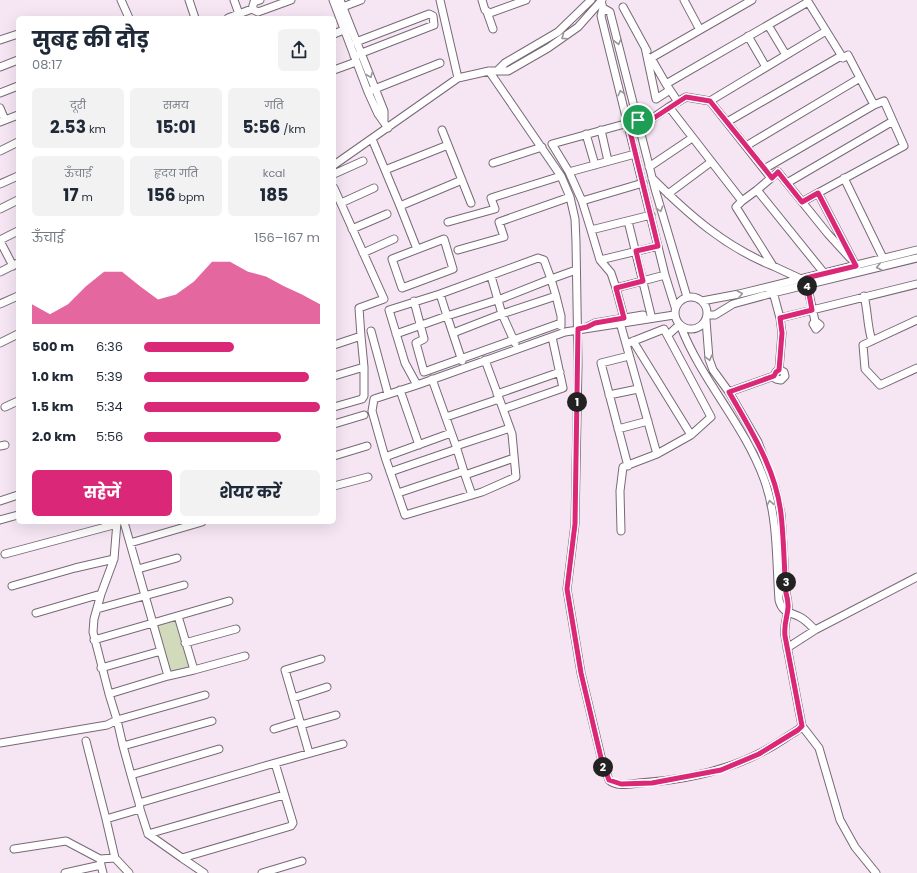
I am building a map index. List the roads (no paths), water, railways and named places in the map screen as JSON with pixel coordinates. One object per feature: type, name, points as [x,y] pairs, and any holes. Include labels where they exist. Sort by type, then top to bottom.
[{"type":"street","points":[[121,0],[128,16]]},
{"type":"street","points":[[190,0],[194,16]]},
{"type":"street","points":[[234,0],[239,14]]},
{"type":"street","points":[[250,16],[250,10],[254,2],[260,0]]},
{"type":"street","points":[[234,16],[250,10],[258,12],[291,0]]},
{"type":"street","points":[[338,3],[361,0]]},
{"type":"street","points":[[440,0],[458,78]]},
{"type":"street","points":[[482,0],[488,12],[493,29]]},
{"type":"street","points":[[488,12],[490,13],[526,0]]},
{"type":"street","points":[[498,70],[505,63],[558,32],[591,0]]},
{"type":"street","points":[[650,58],[752,0]]},
{"type":"street","points":[[687,1],[700,30]]},
{"type":"street","points":[[644,47],[656,98],[668,87],[748,36],[808,1],[842,56]]},
{"type":"street","points":[[338,3],[337,19],[347,28],[356,42],[357,57]]},
{"type":"street","points":[[338,3],[357,57],[372,90],[384,111],[384,120],[388,128]]},
{"type":"street","points":[[336,164],[458,78],[488,71],[508,71],[568,35],[602,3]]},
{"type":"street","points":[[602,3],[610,12],[655,190],[686,297]]},
{"type":"street","points":[[602,3],[601,16],[665,275],[680,326],[697,363],[744,437],[765,480],[773,522],[784,556],[786,593],[790,606],[784,624],[787,648],[802,726],[819,748],[840,820],[855,847],[876,873]]},
{"type":"street","points":[[623,7],[650,58],[678,102]]},
{"type":"street","points":[[336,69],[357,57],[434,25],[433,16],[429,14],[356,42]]},
{"type":"street","points":[[768,25],[786,55]]},
{"type":"street","points":[[336,33],[347,28]]},
{"type":"street","points":[[640,127],[686,97],[710,101],[826,31]]},
{"type":"street","points":[[0,40],[16,35]]},
{"type":"street","points":[[748,36],[766,67]]},
{"type":"street","points":[[727,122],[842,56],[843,58],[848,55],[874,105]]},
{"type":"street","points":[[0,67],[16,61]]},
{"type":"street","points":[[372,90],[440,63]]},
{"type":"street","points":[[488,71],[561,176],[570,197],[574,219],[578,329],[575,524],[567,589],[581,673],[602,762],[609,780],[621,784],[652,783],[721,770],[759,754],[802,726]]},
{"type":"street","points":[[746,146],[860,78]]},
{"type":"street","points":[[0,93],[16,87]]},
{"type":"street","points":[[710,101],[772,178]]},
{"type":"street","points":[[764,168],[874,105],[884,101],[904,146],[802,202]]},
{"type":"street","points":[[670,107],[692,138],[742,201]]},
{"type":"street","points":[[0,108],[2,121],[16,116]]},
{"type":"street","points":[[638,120],[552,144],[569,172],[582,201],[600,260],[611,273],[616,288],[629,356],[657,454]]},
{"type":"street","points":[[787,183],[893,121]]},
{"type":"street","points":[[442,130],[471,203]]},
{"type":"street","points":[[601,130],[608,161]]},
{"type":"street","points":[[586,134],[594,165]]},
{"type":"street","points":[[649,167],[692,138]]},
{"type":"street","points":[[372,139],[417,249]]},
{"type":"street","points":[[0,151],[16,143]]},
{"type":"street","points":[[385,170],[448,145]]},
{"type":"street","points":[[493,163],[542,147]]},
{"type":"street","points":[[569,172],[635,154]]},
{"type":"street","points":[[336,173],[363,161]]},
{"type":"street","points":[[668,194],[711,162]]},
{"type":"street","points":[[773,266],[736,207],[778,172],[856,266]]},
{"type":"street","points":[[458,250],[504,237],[491,198],[561,176]]},
{"type":"street","points":[[0,184],[16,177]]},
{"type":"street","points":[[652,178],[711,232],[749,257],[804,280],[917,258]]},
{"type":"street","points":[[844,178],[884,258]]},
{"type":"street","points":[[400,206],[462,180]]},
{"type":"street","points":[[582,201],[643,183]]},
{"type":"street","points":[[341,203],[374,188]]},
{"type":"street","points":[[645,192],[655,190]]},
{"type":"street","points":[[757,190],[824,273]]},
{"type":"street","points":[[336,192],[384,298],[359,308],[364,367],[364,396],[362,400],[336,406]]},
{"type":"street","points":[[818,193],[856,266]]},
{"type":"street","points":[[499,222],[570,197]]},
{"type":"street","points":[[0,209],[16,201]]},
{"type":"street","points":[[448,222],[495,209]]},
{"type":"street","points":[[352,229],[387,214]]},
{"type":"street","points":[[591,230],[650,215]]},
{"type":"street","points":[[628,221],[651,314]]},
{"type":"street","points":[[0,272],[15,265],[0,240],[16,231]]},
{"type":"street","points":[[363,253],[394,239]]},
{"type":"street","points":[[444,239],[453,269],[402,288],[392,259],[417,249],[444,239]]},
{"type":"street","points":[[600,260],[658,246]]},
{"type":"street","points":[[680,326],[686,329],[698,328],[706,317],[715,315],[733,304],[772,290],[824,273],[917,250]]},
{"type":"street","points":[[417,385],[405,364],[389,310],[440,294],[541,258],[544,260],[556,296],[561,322],[560,333]]},
{"type":"street","points":[[396,334],[576,270]]},
{"type":"street","points":[[616,288],[665,275]]},
{"type":"street","points":[[490,276],[502,314],[517,349]]},
{"type":"street","points":[[804,280],[815,321]]},
{"type":"street","points":[[780,318],[917,284]]},
{"type":"street","points":[[702,301],[772,290]]},
{"type":"street","points":[[729,392],[777,373],[782,333],[780,318],[772,290]]},
{"type":"street","points":[[440,294],[464,367]]},
{"type":"street","points":[[453,333],[502,314],[556,296]]},
{"type":"street","points":[[675,311],[678,303],[686,297],[692,296],[702,301],[705,305],[709,359],[713,370],[729,392],[758,442],[776,487],[781,514],[782,530],[776,570],[779,603],[781,608],[788,614],[802,618],[815,630]]},
{"type":"street","points":[[864,296],[872,341]]},
{"type":"street","points":[[0,304],[16,297]]},
{"type":"street","points":[[414,301],[424,339],[416,344],[416,347],[424,372],[431,380],[446,417],[472,495]]},
{"type":"street","points":[[485,360],[510,428],[516,477],[472,495],[405,515],[385,457],[372,411],[374,398],[417,385],[464,367],[552,337],[560,333],[587,327],[595,328],[621,320],[675,311]]},
{"type":"street","points":[[621,320],[675,311]]},
{"type":"street","points":[[917,320],[863,345],[865,369],[880,385],[917,368]]},
{"type":"street","points":[[424,372],[561,322]]},
{"type":"street","points":[[668,335],[680,326]]},
{"type":"street","points":[[621,531],[620,491],[623,467],[657,454],[690,435],[711,417],[664,329],[626,344]]},
{"type":"street","points":[[371,331],[388,394]]},
{"type":"street","points":[[0,343],[16,335]]},
{"type":"street","points":[[336,344],[361,336]]},
{"type":"street","points":[[503,409],[563,388],[552,337]]},
{"type":"street","points":[[0,348],[16,339]]},
{"type":"street","points":[[634,341],[690,435]]},
{"type":"street","points":[[628,466],[601,363],[629,356]]},
{"type":"street","points":[[336,375],[364,367]]},
{"type":"street","points":[[446,417],[560,372]]},
{"type":"street","points":[[609,395],[638,389]]},
{"type":"street","points":[[400,390],[419,445]]},
{"type":"street","points":[[5,408],[16,402]]},
{"type":"street","points":[[729,414],[738,408]]},
{"type":"street","points":[[336,423],[364,415]]},
{"type":"street","points":[[618,429],[648,421]]},
{"type":"street","points":[[390,472],[510,428]]},
{"type":"street","points":[[385,457],[451,433]]},
{"type":"street","points":[[336,455],[367,446]]},
{"type":"street","points":[[398,493],[514,458]]},
{"type":"street","points":[[336,485],[368,477]]},
{"type":"street","points":[[0,501],[16,496]]},
{"type":"street","points":[[0,520],[16,516]]},
{"type":"street","points":[[773,522],[782,530]]},
{"type":"street","points":[[5,554],[116,524]]},
{"type":"street","points":[[120,524],[130,543],[168,676]]},
{"type":"street","points":[[120,524],[114,559],[101,594],[94,619],[94,640],[148,834],[204,873]]},
{"type":"street","points":[[130,543],[195,524]]},
{"type":"street","points":[[776,570],[784,556]]},
{"type":"street","points":[[138,569],[177,558]]},
{"type":"street","points":[[12,586],[75,568],[114,559]]},
{"type":"street","points":[[787,648],[815,630],[917,577]]},
{"type":"street","points":[[97,609],[184,585]]},
{"type":"street","points":[[36,613],[101,594]]},
{"type":"street","points":[[94,640],[229,601]]},
{"type":"street","points":[[178,616],[194,670]]},
{"type":"street","points":[[185,643],[236,629]]},
{"type":"street","points":[[101,668],[161,650]]},
{"type":"street","points":[[109,694],[168,676],[245,656]]},
{"type":"street","points":[[309,753],[286,670],[321,659]]},
{"type":"street","points":[[293,698],[327,687]]},
{"type":"street","points":[[0,743],[102,726],[117,720],[205,695]]},
{"type":"street","points":[[274,728],[336,715]]},
{"type":"street","points":[[123,746],[212,720]]},
{"type":"street","points":[[86,741],[115,858],[129,873]]},
{"type":"street","points":[[106,819],[139,806],[275,763],[343,744]]},
{"type":"street","points":[[131,775],[219,749]]},
{"type":"street","points":[[182,858],[291,826],[292,823],[275,763]]},
{"type":"street","points":[[148,834],[284,795]]},
{"type":"street","points":[[14,849],[66,841],[100,862],[103,873]]},
{"type":"street","points":[[65,873],[115,858]]},
{"type":"street","points":[[262,873],[302,861]]}]
